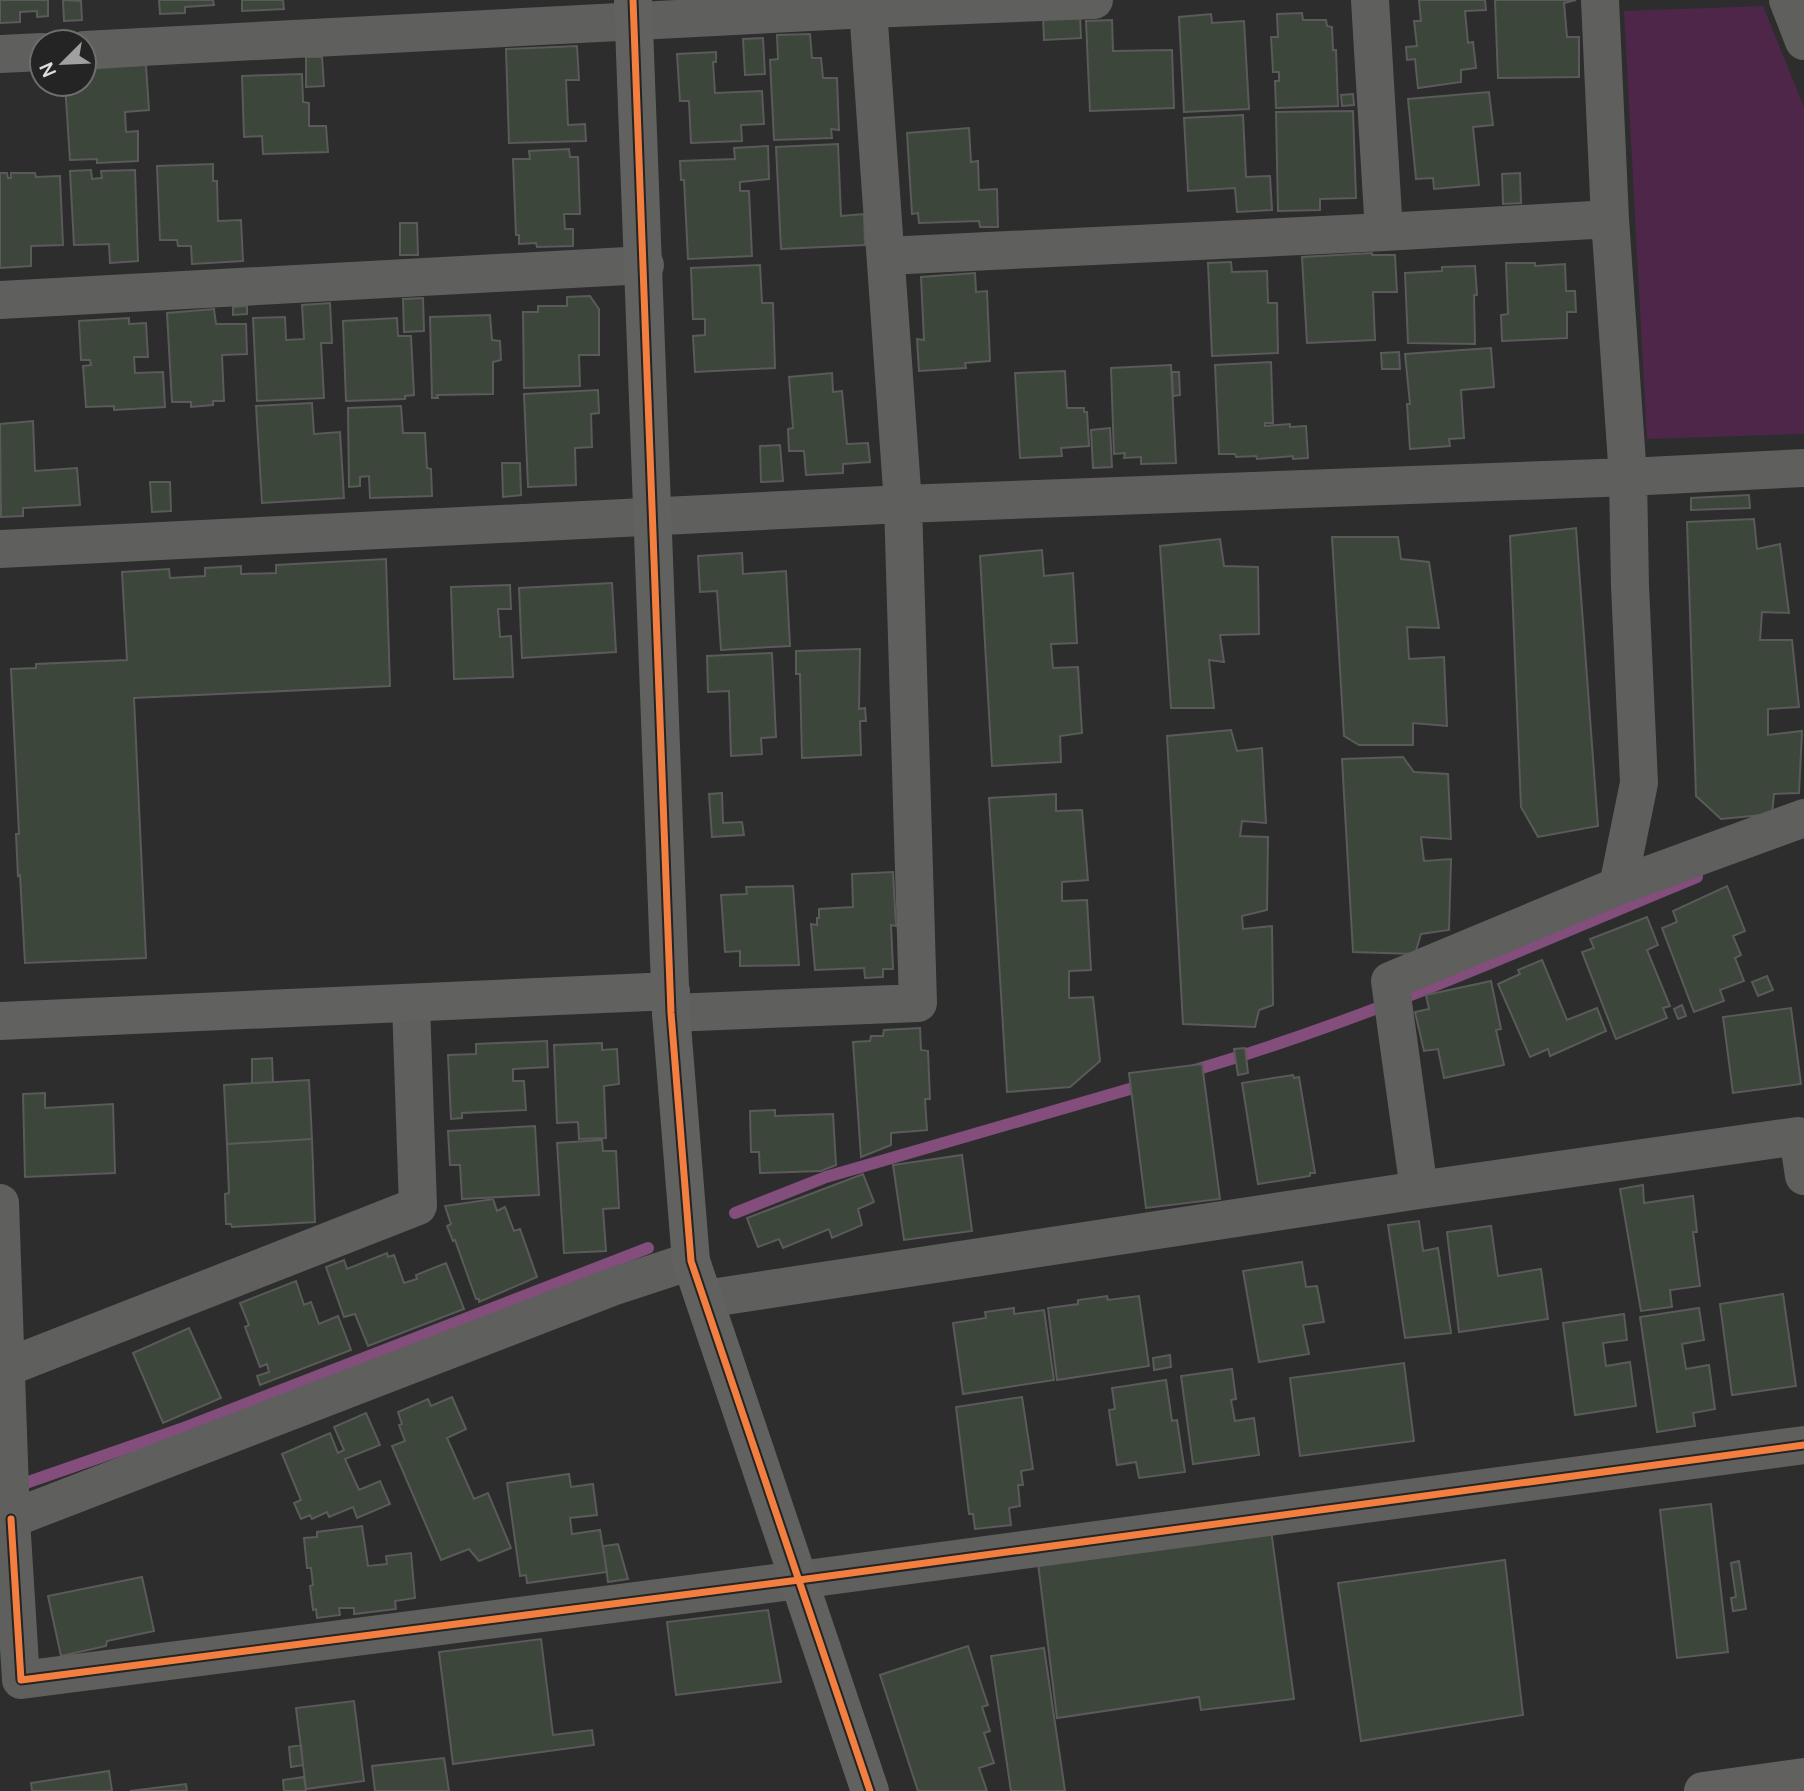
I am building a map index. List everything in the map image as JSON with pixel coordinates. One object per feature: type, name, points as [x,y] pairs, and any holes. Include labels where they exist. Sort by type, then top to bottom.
[{"type":"street","points":[[98,49],[634,11],[867,9],[1094,0]]},
{"type":"street","points":[[1370,0],[1384,232]]},
{"type":"street","points":[[1600,0],[1610,219],[1628,477],[1639,783],[1618,886]]},
{"type":"street","points":[[1788,0],[1804,41]]},
{"type":"street","points":[[0,1021],[411,1004],[918,1003],[903,504],[867,9]]},
{"type":"street","points":[[634,11],[671,1002],[691,1261],[870,1791]]},
{"type":"street","points":[[0,54],[28,53]]},
{"type":"street","points":[[886,256],[1610,219]]},
{"type":"street","points":[[0,300],[645,265]]},
{"type":"street","points":[[0,549],[903,504],[1804,468]]},
{"type":"street","points":[[1419,1190],[1390,981],[1618,886],[1804,818]]},
{"type":"street","points":[[3,1369],[418,1206],[411,1004]]},
{"type":"street","points":[[705,1299],[1419,1190],[1801,1135],[1804,1176]]},
{"type":"street","points":[[0,1203],[3,1369],[10,1500],[11,1682],[799,1580],[1804,1445]]},
{"type":"street","points":[[10,1500],[691,1261]]},
{"type":"street","points":[[1703,1791],[1804,1777]]},
{"type":"shaded area","points":[[1763,6],[1804,107],[1804,434],[1647,439],[1624,11]]},
{"type":"building","points":[[0,0],[48,0],[48,16],[37,17],[37,11],[20,12],[20,22],[0,23]]},
{"type":"building","points":[[63,0],[81,1],[82,20],[64,21]]},
{"type":"building","points":[[159,0],[213,0],[214,5],[185,7],[185,13],[160,14]]},
{"type":"building","points":[[242,0],[283,0],[284,9],[242,11]]},
{"type":"building","points":[[1419,0],[1485,0],[1486,10],[1465,11],[1468,43],[1473,42],[1476,68],[1461,70],[1461,82],[1418,88],[1415,59],[1407,60],[1406,47],[1417,46],[1414,21],[1421,21]]},
{"type":"building","points":[[1495,0],[1576,0],[1564,3],[1567,37],[1579,37],[1579,77],[1498,78]]},
{"type":"building","points":[[1302,13],[1303,20],[1326,20],[1327,26],[1332,27],[1333,50],[1336,50],[1338,106],[1276,108],[1275,81],[1279,81],[1279,72],[1273,72],[1271,37],[1278,37],[1277,14]]},
{"type":"building","points":[[1211,14],[1212,23],[1244,21],[1249,109],[1184,112],[1179,17]]},
{"type":"building","points":[[1080,15],[1081,38],[1044,40],[1043,17]]},
{"type":"building","points":[[1112,20],[1113,51],[1172,50],[1174,108],[1090,111],[1086,21]]},
{"type":"building","points":[[810,34],[812,58],[821,58],[823,78],[837,78],[839,130],[831,129],[832,138],[774,140],[770,60],[778,59],[777,35]]},
{"type":"building","points":[[763,38],[765,74],[745,75],[743,39]]},
{"type":"building","points":[[577,46],[579,80],[566,80],[568,125],[585,124],[586,141],[509,143],[506,49]]},
{"type":"building","points":[[716,52],[716,62],[713,62],[715,93],[762,91],[764,124],[741,125],[742,141],[691,143],[689,101],[680,101],[677,54]]},
{"type":"building","points":[[306,57],[322,57],[324,86],[306,87]]},
{"type":"building","points":[[146,65],[149,110],[125,112],[126,132],[138,131],[138,161],[97,163],[97,159],[70,160],[66,98],[98,98],[98,68]]},
{"type":"building","points":[[302,74],[303,102],[309,103],[309,126],[326,126],[328,152],[263,154],[262,136],[244,137],[242,76]]},
{"type":"building","points":[[1489,92],[1493,125],[1473,127],[1479,185],[1434,189],[1433,178],[1416,179],[1408,99]]},
{"type":"building","points":[[1353,94],[1354,105],[1342,106],[1341,95]]},
{"type":"building","points":[[1353,111],[1356,198],[1320,199],[1320,210],[1278,211],[1276,112]]},
{"type":"building","points":[[1243,115],[1246,177],[1270,176],[1272,210],[1237,212],[1235,188],[1188,191],[1184,118]]},
{"type":"building","points":[[969,128],[971,162],[978,161],[979,190],[997,189],[998,227],[980,227],[979,221],[919,223],[918,213],[912,214],[907,133]]},
{"type":"building","points":[[838,144],[841,216],[864,214],[865,245],[781,249],[776,147]]},
{"type":"building","points":[[768,146],[769,179],[740,182],[740,191],[749,191],[752,256],[688,259],[684,180],[681,180],[680,161],[735,159],[734,148]]},
{"type":"building","points":[[569,149],[570,157],[578,157],[580,214],[564,214],[565,229],[573,229],[573,246],[537,247],[536,243],[519,244],[519,235],[516,235],[513,159],[530,159],[529,151]]},
{"type":"building","points":[[213,164],[213,181],[217,181],[218,221],[241,220],[243,261],[192,264],[191,246],[178,246],[177,240],[160,240],[157,166]]},
{"type":"building","points":[[91,170],[92,179],[102,178],[101,171],[135,170],[138,261],[110,263],[109,244],[74,245],[70,171]]},
{"type":"building","points":[[0,173],[7,173],[8,178],[11,178],[11,173],[35,173],[36,177],[60,176],[63,245],[31,246],[31,266],[0,268]]},
{"type":"building","points":[[1520,173],[1521,203],[1503,204],[1502,174]]},
{"type":"building","points":[[400,223],[417,223],[418,255],[400,255]]},
{"type":"building","points":[[1372,253],[1395,255],[1397,292],[1373,292],[1375,340],[1307,343],[1302,257]]},
{"type":"building","points":[[1231,262],[1232,272],[1267,271],[1268,303],[1277,303],[1278,353],[1212,356],[1208,263]]},
{"type":"building","points":[[1506,263],[1535,263],[1535,266],[1565,264],[1566,291],[1575,291],[1576,312],[1567,312],[1567,338],[1502,341],[1501,315],[1508,314]]},
{"type":"building","points":[[760,265],[762,303],[773,303],[775,368],[695,372],[693,336],[705,335],[705,319],[693,319],[691,268]]},
{"type":"building","points":[[1475,266],[1475,344],[1408,343],[1405,273],[1442,271],[1442,267]]},
{"type":"building","points":[[975,273],[976,292],[987,291],[990,361],[965,363],[966,368],[919,371],[917,339],[924,340],[921,277]]},
{"type":"building","points":[[590,296],[599,309],[599,355],[579,355],[580,386],[524,388],[523,312],[538,312],[538,306],[567,306],[567,297]]},
{"type":"building","points":[[423,298],[424,331],[404,332],[403,299]]},
{"type":"building","points":[[330,303],[332,343],[321,343],[324,398],[257,401],[253,318],[285,317],[286,340],[304,339],[302,305]]},
{"type":"building","points":[[247,306],[247,314],[233,315],[233,307]]},
{"type":"building","points":[[214,309],[216,324],[246,324],[247,354],[222,355],[224,401],[191,407],[191,402],[172,402],[167,313]]},
{"type":"building","points":[[490,315],[492,340],[500,341],[501,360],[493,362],[493,394],[437,395],[438,398],[432,398],[430,317]]},
{"type":"building","points":[[129,318],[129,324],[146,323],[148,357],[134,357],[135,373],[163,372],[165,407],[114,410],[114,406],[86,407],[83,366],[91,365],[90,360],[81,360],[79,321]]},
{"type":"building","points":[[397,318],[398,336],[411,336],[414,395],[405,396],[405,399],[346,401],[343,321]]},
{"type":"building","points":[[1491,348],[1494,387],[1461,390],[1464,438],[1449,439],[1450,446],[1410,449],[1407,404],[1410,404],[1405,354]]},
{"type":"building","points":[[1399,352],[1400,369],[1382,369],[1381,353]]},
{"type":"building","points":[[1271,362],[1273,423],[1265,423],[1265,426],[1306,426],[1308,458],[1293,459],[1293,456],[1257,459],[1256,456],[1219,454],[1215,365]]},
{"type":"building","points":[[1171,365],[1176,463],[1141,464],[1141,457],[1124,458],[1125,453],[1114,454],[1111,368]]},
{"type":"building","points":[[1065,371],[1067,408],[1084,408],[1084,412],[1087,412],[1089,446],[1061,448],[1062,456],[1020,458],[1015,373]]},
{"type":"building","points":[[1172,372],[1179,372],[1180,395],[1173,396]]},
{"type":"building","points":[[832,373],[833,392],[842,391],[847,444],[868,443],[870,462],[843,464],[843,473],[806,475],[804,451],[789,451],[788,429],[793,428],[789,377]]},
{"type":"building","points":[[598,390],[599,413],[591,414],[592,447],[575,448],[576,485],[528,487],[524,394]]},
{"type":"building","points":[[312,403],[314,434],[340,432],[344,498],[262,503],[256,406]]},
{"type":"building","points":[[401,406],[403,433],[425,433],[432,496],[370,498],[369,476],[360,477],[360,486],[349,487],[348,408]]},
{"type":"building","points":[[33,421],[35,471],[77,468],[80,505],[23,508],[23,516],[1,517],[0,424]]},
{"type":"building","points":[[1110,428],[1112,467],[1093,468],[1091,430]]},
{"type":"building","points":[[780,445],[783,481],[761,482],[760,446]]},
{"type":"building","points":[[502,463],[520,463],[521,495],[503,497]]},
{"type":"building","points":[[150,482],[170,482],[171,511],[152,512]]},
{"type":"building","points":[[1749,495],[1750,508],[1691,510],[1691,498]]},
{"type":"building","points":[[1754,519],[1757,549],[1780,544],[1789,613],[1762,612],[1760,640],[1792,640],[1799,707],[1768,709],[1768,735],[1802,731],[1799,793],[1774,794],[1772,814],[1721,819],[1696,796],[1687,522]]},
{"type":"building","points":[[1576,528],[1598,826],[1538,837],[1521,807],[1510,536]]},
{"type":"building","points":[[1332,537],[1398,537],[1401,559],[1429,562],[1439,628],[1407,627],[1409,659],[1444,657],[1447,726],[1413,723],[1413,745],[1359,745],[1344,736]]},
{"type":"building","points":[[1220,539],[1224,566],[1258,567],[1259,634],[1220,635],[1224,662],[1209,660],[1214,708],[1171,708],[1160,546]]},
{"type":"building","points":[[1042,550],[1044,576],[1073,573],[1077,643],[1051,644],[1053,668],[1078,667],[1082,733],[1060,736],[1061,762],[992,766],[980,556]]},
{"type":"building","points":[[742,553],[743,574],[786,571],[790,646],[721,650],[717,591],[700,592],[698,556]]},
{"type":"building","points":[[386,559],[390,686],[134,698],[146,958],[25,963],[16,834],[19,834],[11,669],[36,668],[36,664],[127,660],[122,572],[169,569],[170,578],[205,576],[205,568],[241,566],[241,574],[276,573],[276,565]]},
{"type":"building","points":[[612,583],[616,652],[522,658],[519,588]]},
{"type":"building","points":[[510,585],[511,609],[498,609],[500,637],[511,636],[513,677],[454,679],[451,587]]},
{"type":"building","points":[[860,649],[859,709],[865,708],[866,721],[860,721],[861,755],[802,758],[800,674],[796,674],[796,651]]},
{"type":"building","points":[[772,653],[776,737],[761,738],[762,754],[731,756],[729,691],[708,692],[707,656]]},
{"type":"building","points":[[1231,730],[1237,751],[1262,748],[1266,823],[1242,821],[1240,836],[1268,837],[1267,910],[1242,916],[1243,929],[1272,926],[1273,1005],[1259,1010],[1255,1027],[1183,1024],[1167,736]]},
{"type":"building","points":[[1403,757],[1414,772],[1448,774],[1451,839],[1421,837],[1424,861],[1451,859],[1449,930],[1421,934],[1415,954],[1353,952],[1342,759]]},
{"type":"building","points":[[722,793],[723,823],[742,822],[744,835],[712,837],[709,794]]},
{"type":"building","points":[[1056,794],[1056,811],[1082,810],[1088,880],[1062,882],[1062,901],[1087,900],[1091,970],[1069,971],[1069,998],[1093,997],[1100,1061],[1070,1087],[1007,1092],[989,798]]},
{"type":"building","points":[[893,872],[896,926],[891,925],[893,969],[883,969],[883,977],[865,978],[864,968],[815,970],[811,924],[817,925],[819,909],[853,907],[852,874]]},
{"type":"building","points":[[793,886],[799,965],[740,966],[740,951],[725,952],[721,895],[747,894],[746,887]]},
{"type":"building","points":[[1727,886],[1745,931],[1733,936],[1741,955],[1735,958],[1744,981],[1720,990],[1724,1001],[1694,1012],[1662,928],[1677,922],[1673,911]]},
{"type":"building","points":[[1647,917],[1658,945],[1647,950],[1670,1006],[1663,1008],[1667,1018],[1616,1039],[1582,952],[1594,948],[1590,939]]},
{"type":"building","points":[[1542,960],[1567,1020],[1597,1008],[1606,1031],[1550,1056],[1548,1049],[1530,1057],[1498,984],[1520,974],[1518,970]]},
{"type":"building","points":[[1767,976],[1773,990],[1758,996],[1752,982]]},
{"type":"building","points":[[1491,981],[1501,1029],[1496,1030],[1504,1065],[1444,1078],[1438,1049],[1424,1051],[1415,1012],[1429,1009],[1426,995]]},
{"type":"building","points":[[1682,1005],[1686,1016],[1678,1019],[1674,1009]]},
{"type":"building","points":[[1791,1008],[1801,1084],[1733,1093],[1723,1017]]},
{"type":"building","points":[[920,1028],[921,1050],[928,1051],[930,1099],[925,1099],[927,1130],[891,1133],[891,1145],[861,1157],[853,1042],[870,1041],[871,1036],[883,1036],[884,1030]]},
{"type":"building","points":[[547,1041],[548,1067],[513,1069],[513,1081],[524,1081],[526,1110],[462,1113],[462,1118],[451,1119],[448,1055],[476,1054],[476,1044]]},
{"type":"building","points":[[602,1043],[602,1050],[617,1049],[619,1084],[604,1086],[606,1138],[579,1139],[578,1122],[557,1123],[554,1045]]},
{"type":"building","points":[[1245,1048],[1248,1073],[1238,1075],[1234,1049]]},
{"type":"building","points":[[272,1058],[273,1082],[252,1083],[252,1059]]},
{"type":"building","points":[[1202,1064],[1220,1199],[1146,1208],[1129,1073]]},
{"type":"building","points":[[1293,1075],[1294,1078],[1299,1077],[1315,1173],[1258,1184],[1242,1083]]},
{"type":"building","points":[[309,1080],[312,1139],[227,1144],[224,1085]]},
{"type":"building","points":[[45,1093],[45,1108],[113,1104],[115,1173],[25,1177],[23,1094]]},
{"type":"building","points":[[775,1110],[775,1116],[833,1114],[836,1165],[821,1171],[760,1173],[759,1152],[751,1152],[750,1111]]},
{"type":"building","points":[[535,1126],[539,1195],[462,1199],[460,1165],[450,1165],[448,1131]]},
{"type":"building","points":[[312,1139],[315,1222],[232,1227],[231,1224],[226,1224],[225,1194],[229,1193],[227,1144]]},
{"type":"building","points":[[602,1140],[603,1151],[616,1151],[619,1208],[603,1209],[606,1251],[564,1253],[557,1143]]},
{"type":"building","points":[[962,1155],[972,1231],[904,1240],[893,1165]]},
{"type":"building","points":[[863,1174],[874,1202],[858,1209],[862,1225],[832,1238],[829,1229],[783,1248],[779,1239],[758,1247],[747,1218]]},
{"type":"building","points":[[1643,1185],[1644,1203],[1693,1196],[1697,1232],[1693,1232],[1700,1286],[1670,1290],[1672,1307],[1641,1311],[1620,1189]]},
{"type":"building","points":[[493,1199],[497,1211],[505,1207],[514,1231],[520,1229],[537,1277],[479,1302],[447,1226],[451,1224],[445,1206]]},
{"type":"building","points":[[1419,1221],[1423,1251],[1438,1248],[1451,1333],[1405,1338],[1388,1225]]},
{"type":"building","points":[[1491,1226],[1498,1276],[1541,1269],[1548,1319],[1459,1332],[1447,1232]]},
{"type":"building","points":[[387,1253],[388,1257],[394,1255],[404,1283],[446,1263],[464,1309],[368,1346],[355,1314],[344,1317],[326,1267],[344,1260],[347,1269]]},
{"type":"building","points":[[1302,1262],[1306,1287],[1317,1286],[1324,1322],[1303,1325],[1309,1354],[1259,1362],[1243,1271]]},
{"type":"building","points":[[296,1281],[304,1305],[311,1302],[319,1324],[338,1316],[351,1350],[260,1385],[257,1376],[269,1372],[267,1364],[260,1367],[245,1327],[249,1325],[240,1303]]},
{"type":"building","points":[[1783,1294],[1796,1386],[1732,1395],[1720,1304]]},
{"type":"building","points":[[1107,1296],[1108,1300],[1139,1296],[1149,1366],[1057,1380],[1048,1308]]},
{"type":"building","points":[[1014,1308],[1014,1314],[1044,1310],[1054,1380],[963,1394],[953,1323],[986,1318],[985,1312]]},
{"type":"building","points":[[1699,1308],[1704,1340],[1682,1344],[1686,1369],[1709,1365],[1715,1409],[1693,1413],[1695,1426],[1657,1432],[1640,1317]]},
{"type":"building","points":[[1624,1314],[1627,1340],[1603,1343],[1606,1366],[1630,1362],[1636,1406],[1575,1415],[1563,1323]]},
{"type":"building","points":[[189,1328],[221,1398],[163,1423],[133,1353]]},
{"type":"building","points":[[1170,1355],[1171,1367],[1154,1370],[1153,1358]]},
{"type":"building","points":[[1404,1363],[1414,1441],[1300,1456],[1290,1378]]},
{"type":"building","points":[[1232,1369],[1236,1399],[1231,1400],[1235,1421],[1254,1418],[1259,1455],[1193,1464],[1181,1376]]},
{"type":"building","points":[[1166,1380],[1172,1421],[1177,1420],[1185,1472],[1139,1478],[1136,1462],[1117,1465],[1109,1410],[1115,1409],[1112,1388]]},
{"type":"building","points":[[452,1397],[466,1429],[447,1438],[474,1499],[488,1493],[511,1548],[479,1561],[469,1549],[441,1560],[392,1446],[405,1441],[398,1412],[428,1399],[431,1406]]},
{"type":"building","points":[[1022,1397],[1033,1469],[1021,1471],[1023,1485],[1018,1485],[1020,1506],[1009,1508],[1011,1525],[975,1529],[973,1514],[969,1514],[956,1407]]},
{"type":"building","points":[[366,1413],[380,1445],[345,1459],[359,1490],[380,1481],[390,1504],[357,1518],[353,1507],[329,1517],[327,1512],[312,1519],[310,1515],[301,1519],[294,1503],[301,1500],[282,1454],[330,1433],[338,1453],[344,1450],[334,1427]]},
{"type":"building","points":[[569,1474],[571,1487],[593,1484],[597,1515],[570,1518],[572,1534],[600,1530],[607,1572],[527,1583],[526,1575],[520,1576],[507,1483]]},
{"type":"building","points":[[1711,1504],[1728,1652],[1677,1658],[1660,1510]]},
{"type":"building","points":[[362,1526],[368,1566],[387,1564],[386,1556],[411,1553],[415,1598],[395,1601],[396,1609],[354,1614],[354,1608],[339,1608],[340,1615],[317,1618],[316,1609],[313,1610],[311,1568],[307,1568],[304,1538],[317,1537],[317,1532]]},
{"type":"building","points":[[1271,1530],[1294,1699],[1201,1710],[1199,1697],[1057,1718],[1038,1563]]},
{"type":"building","points":[[618,1544],[628,1579],[608,1582],[603,1546]]},
{"type":"building","points":[[1505,1560],[1523,1715],[1361,1741],[1338,1583]]},
{"type":"building","points":[[1739,1561],[1746,1609],[1733,1611],[1731,1598],[1736,1597],[1731,1563]]},
{"type":"building","points":[[142,1577],[154,1631],[107,1641],[106,1646],[61,1656],[48,1596]]},
{"type":"building","points":[[768,1610],[781,1682],[676,1695],[667,1622]]},
{"type":"building","points":[[541,1639],[553,1735],[592,1730],[594,1745],[453,1764],[439,1652]]},
{"type":"building","points":[[968,1646],[988,1705],[982,1707],[990,1731],[984,1733],[994,1763],[979,1768],[987,1791],[918,1791],[880,1675]]},
{"type":"building","points":[[1044,1648],[1065,1791],[1011,1791],[991,1656]]},
{"type":"building","points":[[354,1701],[364,1781],[306,1789],[296,1708]]},
{"type":"building","points":[[301,1745],[303,1765],[291,1767],[289,1747]]},
{"type":"building","points":[[444,1758],[449,1791],[375,1791],[372,1766]]},
{"type":"building","points":[[109,1771],[112,1791],[32,1791],[31,1783]]},
{"type":"building","points":[[304,1777],[306,1791],[284,1791],[283,1780]]},
{"type":"building","points":[[186,1784],[187,1791],[130,1791]]},
{"type":"waterway","points":[[1188,1072],[1381,1007],[1697,877]]},
{"type":"waterway","points":[[735,1213],[826,1177],[1147,1084]]},
{"type":"waterway","points":[[14,1487],[181,1429],[648,1248]]},
{"type":"cycle path","points":[[633,0],[671,1013],[691,1261],[870,1791]]},
{"type":"cycle path","points":[[11,1519],[21,1680],[799,1580],[1804,1445]]}]
